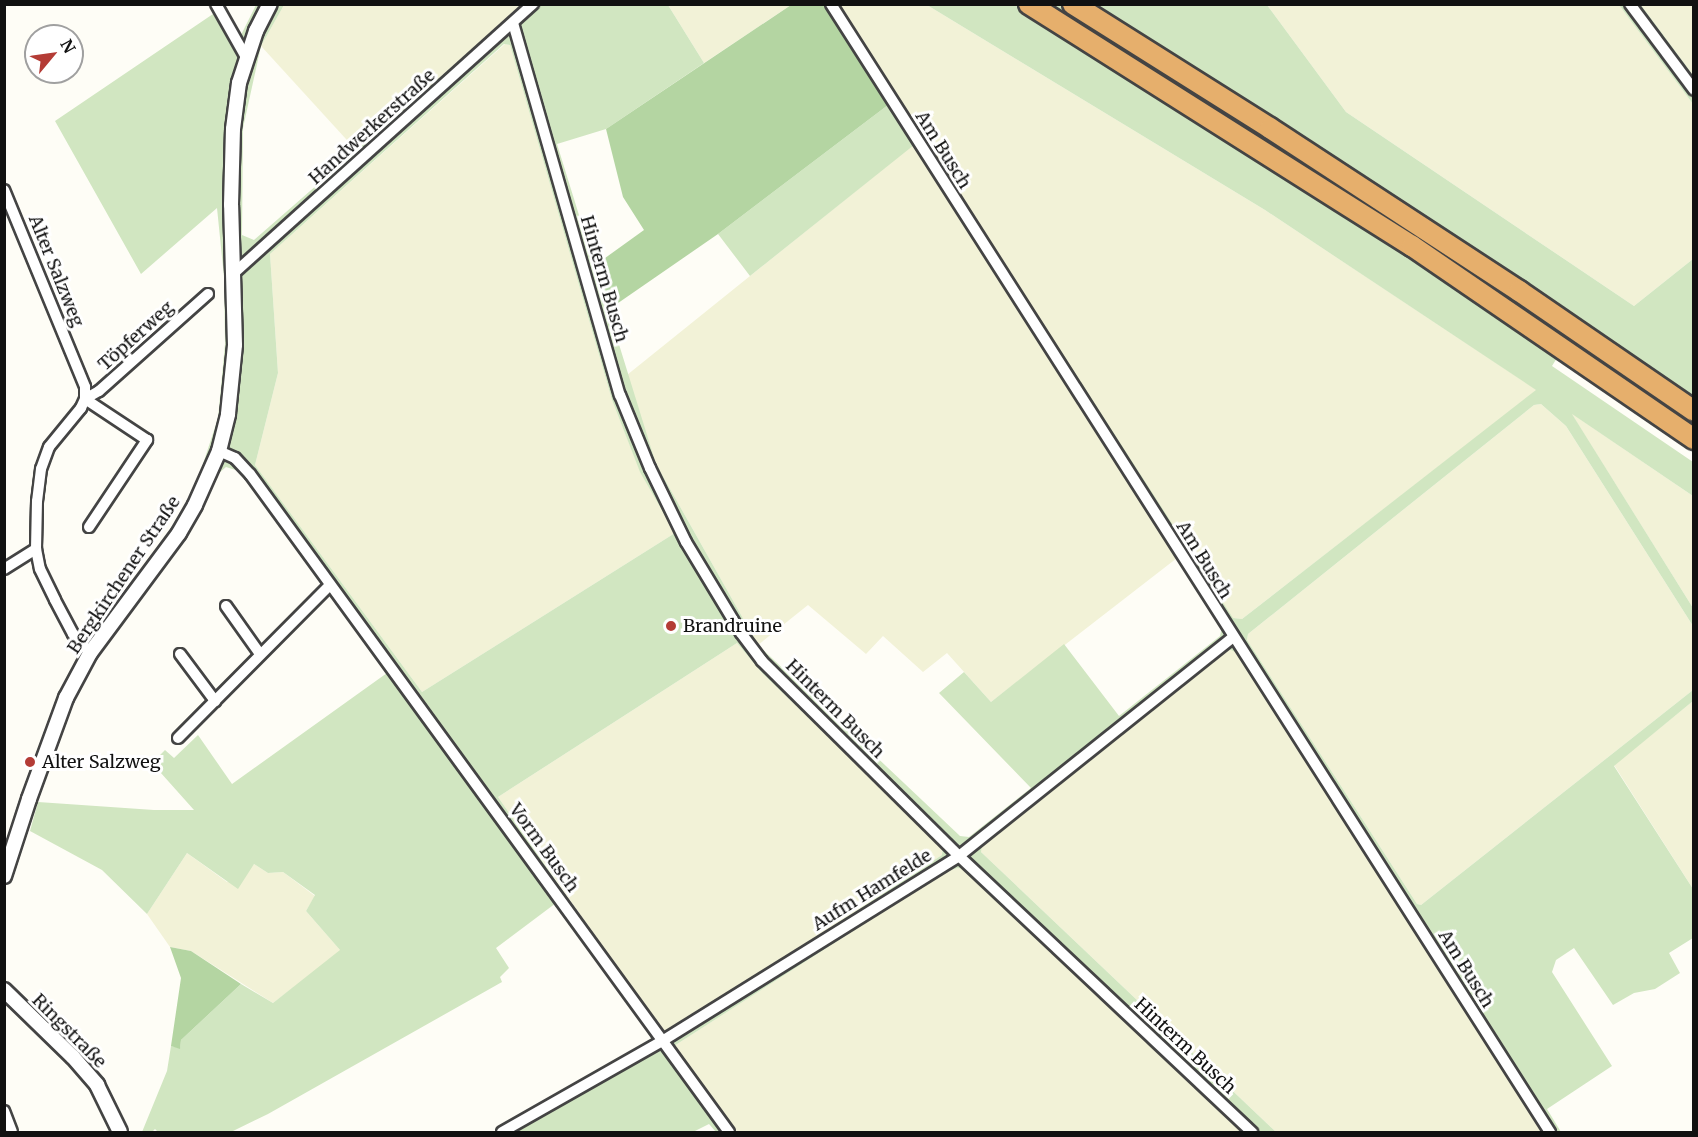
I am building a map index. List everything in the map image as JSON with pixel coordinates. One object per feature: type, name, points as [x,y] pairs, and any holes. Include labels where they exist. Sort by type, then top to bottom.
[{"type":"highway","points":[[1029,4],[1412,246],[1694,439]]},
{"type":"highway","points":[[1073,4],[1310,154],[1519,291],[1694,411]]},
{"type":"street","points":[[216,4],[247,60]]},
{"type":"street","name":"Bergkirchener Straße","points":[[4,876],[8,849],[66,698],[90,653],[179,533],[195,505],[219,451],[228,414],[235,345],[233,129],[239,83],[256,31],[270,4]]},
{"type":"street","name":"Handwerkerstraße","points":[[233,274],[533,4]]},
{"type":"street","name":"Am Busch","points":[[831,4],[1550,1132]]},
{"type":"street","points":[[1630,4],[1694,90]]},
{"type":"street","name":"Hinterm Busch","points":[[513,24],[620,395],[650,468],[686,542],[741,633],[762,661],[959,856],[1252,1132]]},
{"type":"street","name":"Alter Salzweg","points":[[4,190],[85,387],[85,399]]},
{"type":"street","name":"Töpferweg","points":[[85,399],[99,391],[208,294]]},
{"type":"street","points":[[89,526],[147,440],[85,399],[49,447],[41,469],[36,549],[40,569],[55,600],[73,634],[90,653]]},
{"type":"street","name":"Vorm Busch","points":[[219,451],[243,465],[729,1132]]},
{"type":"street","points":[[4,569],[36,549]]},
{"type":"street","points":[[178,738],[330,585]]},
{"type":"street","points":[[226,606],[260,654]]},
{"type":"street","name":"Aufm Hamfelde","points":[[502,1132],[663,1041],[959,856],[1233,637]]},
{"type":"street","points":[[180,654],[215,701]]},
{"type":"street","name":"Ringstraße","points":[[4,990],[73,1057],[98,1085],[120,1132]]},
{"type":"street","points":[[4,1111],[12,1132]]},
{"type":"green space","points":[[256,5],[284,5],[261,46],[243,128],[242,235],[254,240],[523,5],[668,5],[704,63],[606,129],[557,144],[656,464],[758,645],[960,836],[969,837],[1031,788],[939,693],[964,672],[991,702],[1064,644],[1119,716],[1220,636],[1222,627],[914,145],[750,276],[718,234],[888,105],[824,5],[838,5],[1233,618],[1242,619],[1536,390],[1265,210],[927,5],[1267,5],[1346,112],[1634,306],[1693,259],[1693,396],[1581,319],[1552,366],[1693,462],[1693,496],[1572,414],[1693,608],[1693,626],[1566,426],[1541,404],[1534,405],[1248,634],[1247,640],[1417,904],[1421,905],[1693,690],[1693,701],[1614,766],[1693,889],[1693,938],[1669,953],[1680,973],[1655,989],[1634,993],[1613,1005],[1574,948],[1556,960],[1552,972],[1612,1066],[1547,1109],[1561,1132],[1545,1132],[1237,653],[1229,649],[982,844],[981,852],[1276,1132],[1244,1132],[966,869],[958,868],[945,872],[674,1046],[675,1052],[733,1132],[716,1132],[709,1124],[693,1132],[510,1132],[657,1050],[649,1030],[556,903],[496,948],[509,968],[500,977],[502,982],[268,1114],[231,1132],[158,1132],[155,1129],[152,1132],[142,1132],[167,1071],[171,1046],[180,1048],[181,1040],[241,984],[273,1003],[340,950],[306,911],[315,895],[283,872],[268,873],[254,864],[238,889],[187,853],[147,914],[102,870],[30,831],[38,802],[154,810],[194,810],[152,763],[165,750],[174,758],[198,735],[232,784],[387,673],[242,472],[226,467],[218,474],[203,464],[218,418],[225,344],[224,277],[217,208],[141,274],[55,121],[213,14],[234,49]],"holes":[[[504,44],[510,45],[612,400],[640,472],[675,533],[422,692],[255,465],[278,373],[270,254]],[[737,643],[763,674],[943,846],[942,855],[671,1032],[663,1033],[498,797]]]},
{"type":"green space","points":[[284,5],[523,5],[356,150],[261,46]]},
{"type":"green space","points":[[668,5],[791,5],[704,63]]},
{"type":"green space","points":[[791,5],[824,5],[888,105],[718,234],[608,310],[594,266],[644,230],[623,197],[606,129]]},
{"type":"green space","points":[[838,5],[927,5],[1265,210],[1537,390],[1242,619],[1232,618]]},
{"type":"green space","points":[[1267,5],[1619,5],[1693,104],[1693,259],[1634,306],[1346,112]]},
{"type":"green space","points":[[1619,5],[1641,5],[1693,75],[1693,104]]},
{"type":"green space","points":[[1641,5],[1693,5],[1693,75]]},
{"type":"green space","points":[[505,44],[510,45],[612,400],[640,471],[675,533],[422,692],[255,465],[278,373],[270,254]]},
{"type":"green space","points":[[913,145],[1177,558],[991,702],[947,653],[923,672],[883,636],[866,654],[808,605],[758,645],[656,464],[627,375]]},
{"type":"green space","points":[[1541,404],[1566,426],[1693,626],[1693,690],[1421,905],[1417,904],[1247,640],[1248,634],[1534,405]]},
{"type":"green space","points":[[1571,413],[1693,496],[1693,608]]},
{"type":"green space","points":[[737,643],[763,674],[943,847],[942,855],[671,1032],[663,1033],[498,797]]},
{"type":"green space","points":[[1229,648],[1237,652],[1545,1132],[1276,1132],[981,852],[981,844]]},
{"type":"green space","points":[[1693,701],[1693,889],[1614,765]]},
{"type":"green space","points":[[187,853],[227,882],[254,864],[268,873],[283,872],[315,896],[306,911],[341,951],[273,1003],[191,951],[170,947],[147,914]]},
{"type":"green space","points":[[958,868],[966,869],[1244,1132],[733,1132],[675,1052],[674,1046],[945,872]]},
{"type":"green space","points":[[170,947],[191,951],[241,984],[181,1040],[180,1049],[171,1046],[181,978]]},
{"type":"place","name":"Brandruine","points":[[671,626]]},
{"type":"place","name":"Alter Salzweg","points":[[30,762]]}]
